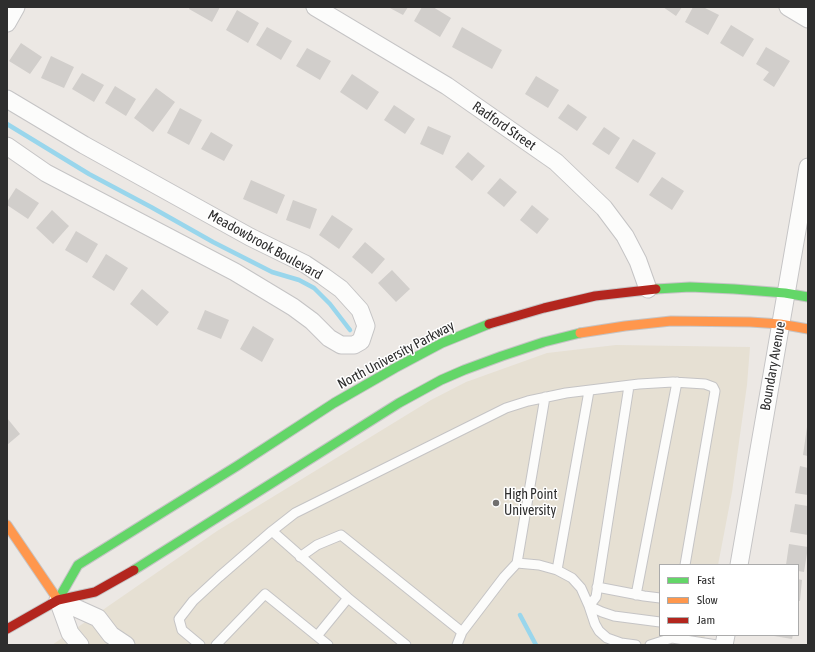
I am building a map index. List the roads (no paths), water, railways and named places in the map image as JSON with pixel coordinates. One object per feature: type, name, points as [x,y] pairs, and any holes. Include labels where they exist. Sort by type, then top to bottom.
[{"type":"main road","name":"North University Parkway","points":[[58,600],[78,564],[237,466],[334,403],[442,343],[495,322],[544,308],[595,296],[648,289],[690,287],[785,292],[808,296]]},
{"type":"main road","points":[[7,629],[58,600],[95,592],[137,568],[399,403],[441,380],[496,358],[544,342],[586,332],[671,321],[750,322],[780,324],[808,329]]},
{"type":"main road","points":[[7,525],[58,600]]},
{"type":"street","points":[[7,23],[16,7]]},
{"type":"street","name":"Radford Street","points":[[315,7],[448,86],[556,162],[604,208],[625,236],[638,262],[648,289]]},
{"type":"street","points":[[788,7],[808,19]]},
{"type":"street","name":"Meadowbrook Boulevard","points":[[7,99],[84,145],[250,237],[305,264],[323,276],[341,289],[360,310],[366,326],[361,341],[354,346],[341,345],[329,338],[312,321],[293,306],[235,272],[46,173],[7,146]]},
{"type":"street","name":"Boundary Avenue","points":[[738,564],[808,167]]},
{"type":"street","points":[[58,600],[70,633],[80,645]]},
{"type":"street","points":[[58,600],[98,618],[111,635],[126,645]]},
{"type":"lane","points":[[636,595],[677,382]]},
{"type":"lane","points":[[200,645],[182,630],[180,618],[194,601],[272,531],[295,514],[506,408],[528,401],[566,393],[677,382],[705,384],[712,387],[715,391],[685,564]]},
{"type":"lane","points":[[589,606],[596,597],[629,386]]},
{"type":"lane","points":[[557,570],[589,391]]},
{"type":"lane","points":[[457,645],[462,632],[504,577],[517,563],[545,397]]},
{"type":"lane","points":[[272,531],[348,598],[406,645]]},
{"type":"lane","points":[[300,557],[317,545],[340,535],[462,632]]},
{"type":"lane","points":[[517,563],[539,565],[557,570],[572,578],[581,588],[599,631],[607,638],[622,643],[636,645]]},
{"type":"lane","points":[[597,588],[659,598]]},
{"type":"lane","points":[[216,645],[265,594],[328,645]]},
{"type":"lane","points":[[317,636],[348,598]]},
{"type":"lane","points":[[589,606],[614,616],[659,622]]},
{"type":"lane","points":[[650,645],[672,636],[717,645]]},
{"type":"waterway","points":[[7,124],[89,174],[213,242],[272,272],[299,280],[314,288],[330,304],[350,330]]},
{"type":"waterway","points":[[520,615],[536,645]]},
{"type":"place","name":"High Point University","points":[[496,503]]}]
